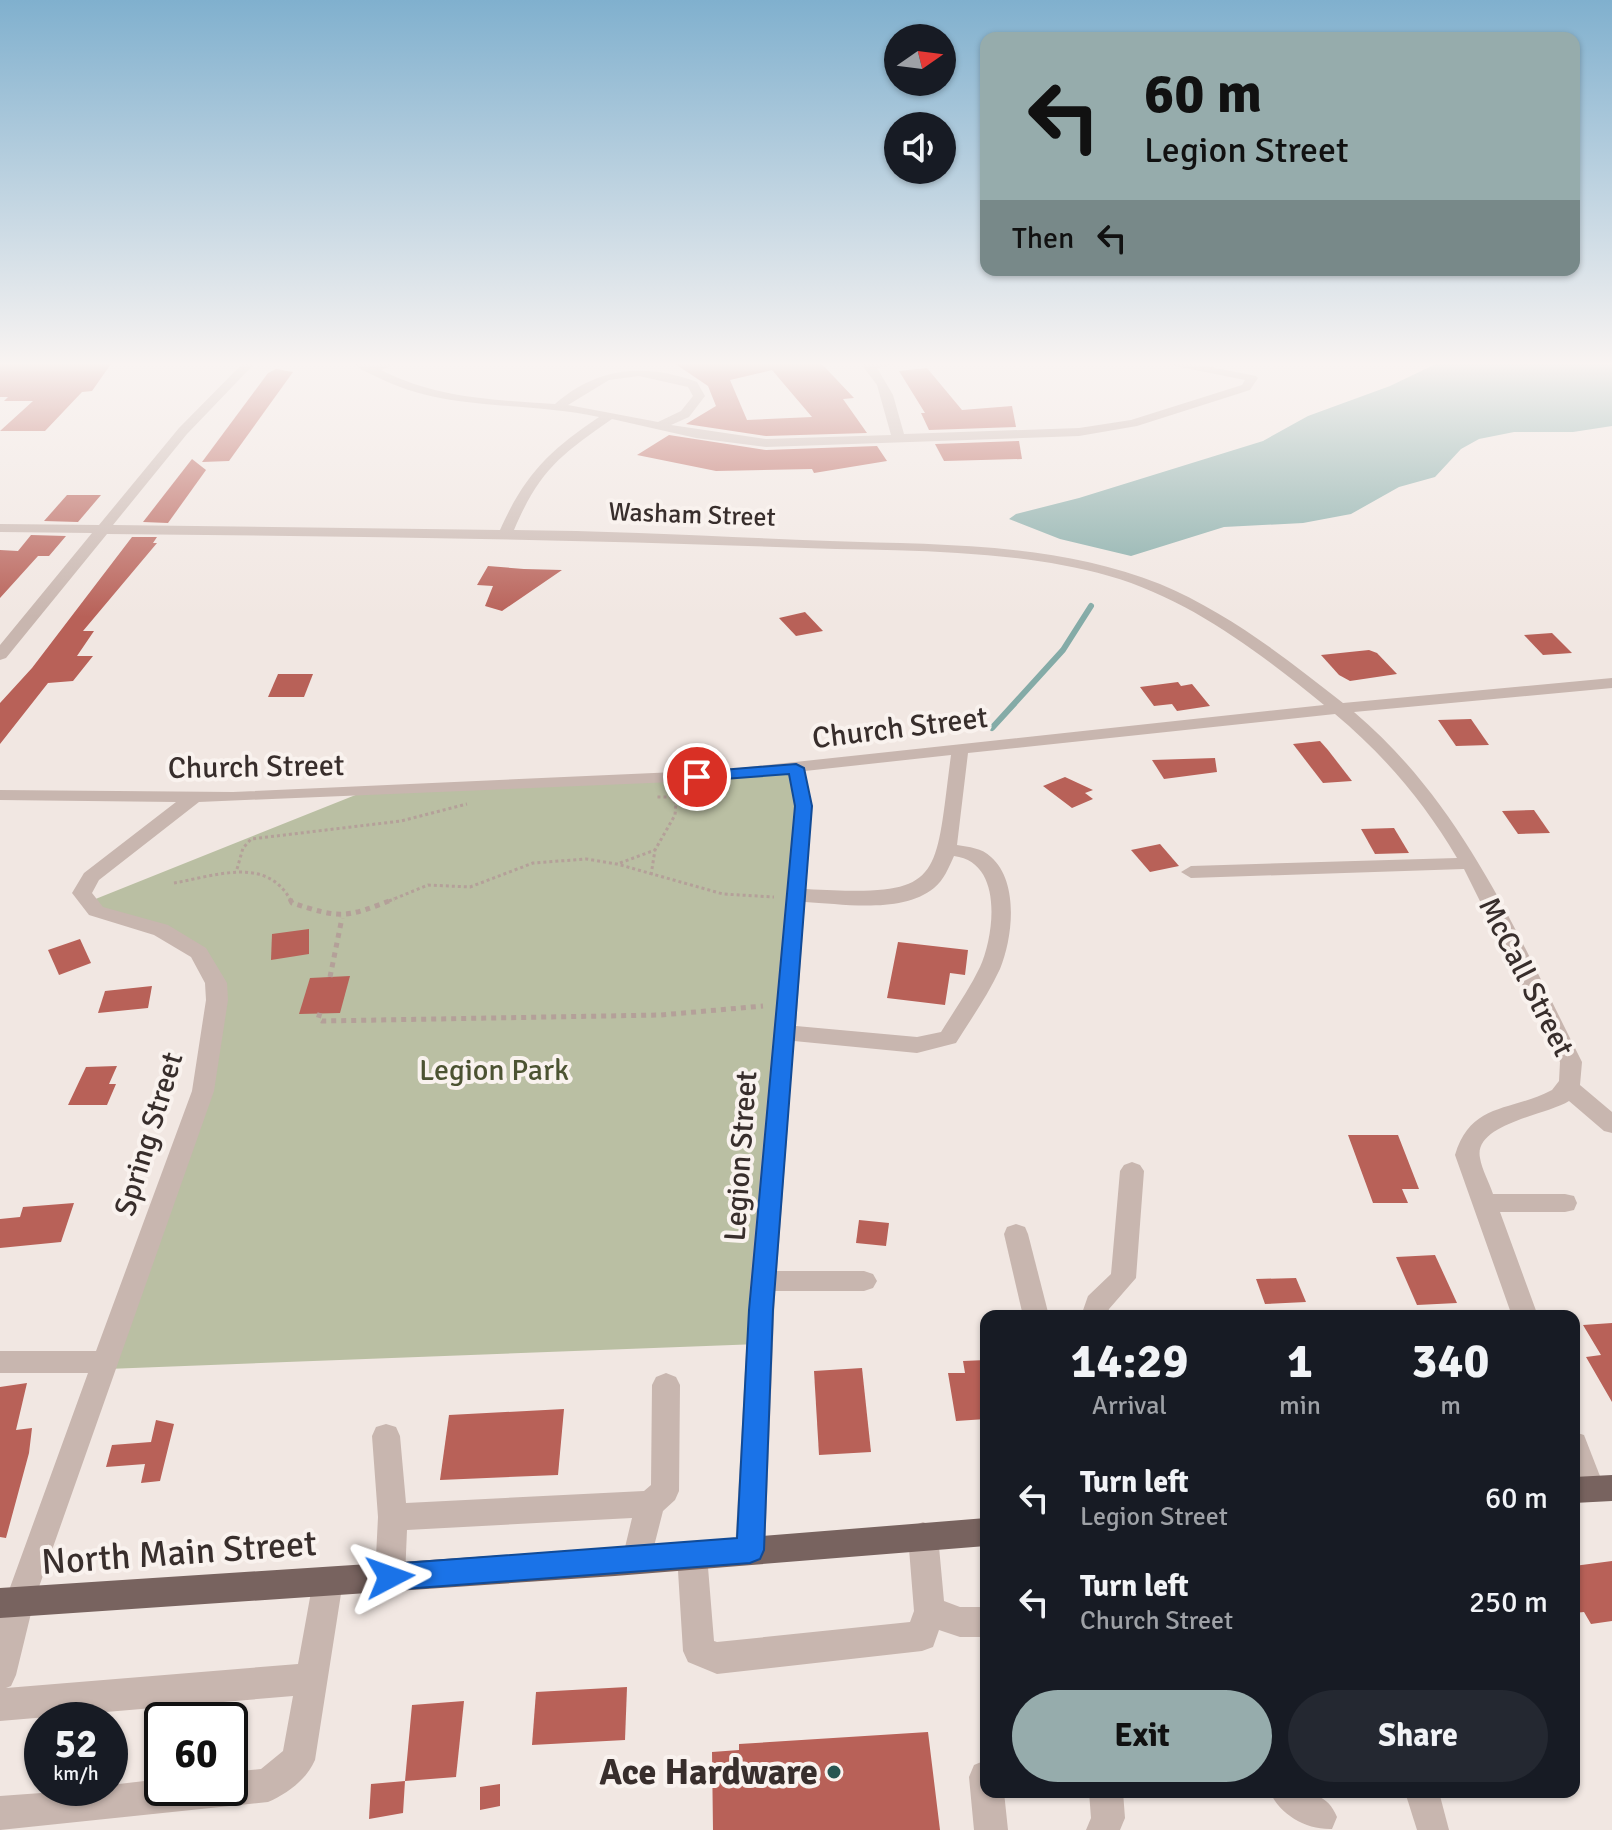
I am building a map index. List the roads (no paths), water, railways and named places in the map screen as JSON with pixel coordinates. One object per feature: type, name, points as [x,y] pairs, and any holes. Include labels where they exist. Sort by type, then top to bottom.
[{"type":"main road","name":"North Main Street","points":[[10,1602],[637,1560],[980,1532]]},
{"type":"street","points":[[0,655],[170,446]]},
{"type":"street","points":[[505,534],[525,486],[540,465],[566,446]]},
{"type":"street","name":"Washam Street","points":[[0,528],[505,534],[1014,553],[1069,562],[1140,580],[1193,603],[1258,645],[1339,709]]},
{"type":"street","name":"Church Street","points":[[0,795],[194,797],[491,787],[796,768],[1339,709],[1612,683]]},
{"type":"street","name":"McCall Street","points":[[1339,709],[1408,774],[1445,823],[1571,1062],[1573,1074],[1569,1088],[1560,1097],[1492,1120],[1472,1133],[1467,1155],[1523,1310]]},
{"type":"street","points":[[785,896],[885,896],[913,891],[931,881],[946,849],[960,749]]},
{"type":"street","name":"Legion Street","points":[[750,1550],[763,1281],[785,1004],[785,896],[803,806],[796,768]]},
{"type":"street","name":"Spring Street","points":[[0,1675],[10,1602],[106,1362],[203,1091],[216,1015],[216,983],[199,953],[184,941],[161,930],[96,911],[82,893],[91,877],[194,797]]},
{"type":"street","points":[[783,1032],[917,1045],[948,1038],[995,956],[1000,900],[997,878],[991,866],[978,855],[946,849]]},
{"type":"street","points":[[1191,872],[1468,863]]},
{"type":"street","points":[[1569,1088],[1612,1125]]},
{"type":"street","points":[[1096,1310],[1097,1304],[1123,1278],[1132,1171]]},
{"type":"street","points":[[1484,1203],[1565,1203]]},
{"type":"street","points":[[1016,1234],[1035,1310]]},
{"type":"street","points":[[763,1281],[864,1281]]},
{"type":"street","points":[[0,1362],[106,1362]]},
{"type":"street","points":[[637,1560],[650,1504],[665,1491],[666,1385]]},
{"type":"street","points":[[386,1436],[393,1517],[390,1577]]},
{"type":"street","points":[[1580,1459],[1592,1489]]},
{"type":"street","points":[[393,1517],[650,1504]]},
{"type":"street","points":[[692,1555],[699,1651],[717,1658],[922,1636],[929,1611],[923,1536]]},
{"type":"street","points":[[0,1813],[268,1785],[298,1760],[328,1581]]},
{"type":"street","points":[[929,1611],[960,1622],[980,1622]]},
{"type":"street","points":[[0,1705],[311,1679]]},
{"type":"street","points":[[988,1798],[991,1830]]},
{"type":"street","points":[[1103,1830],[1108,1818],[1106,1798]]},
{"type":"street","points":[[1295,1798],[1320,1817]]},
{"type":"street","points":[[1424,1798],[1433,1827]]},
{"type":"water","points":[[1246,446],[1466,446],[1435,477],[1399,487],[1351,514],[1303,523],[1224,527],[1131,556],[1060,539],[1009,519],[1016,514],[1079,498]]},
{"type":"waterway","points":[[992,728],[1063,650],[1091,606]]},
{"type":"place","name":"Ace Hardware","points":[[834,1772]]},
{"type":"park label","name":"Legion Park","points":[[494,1070]]}]
